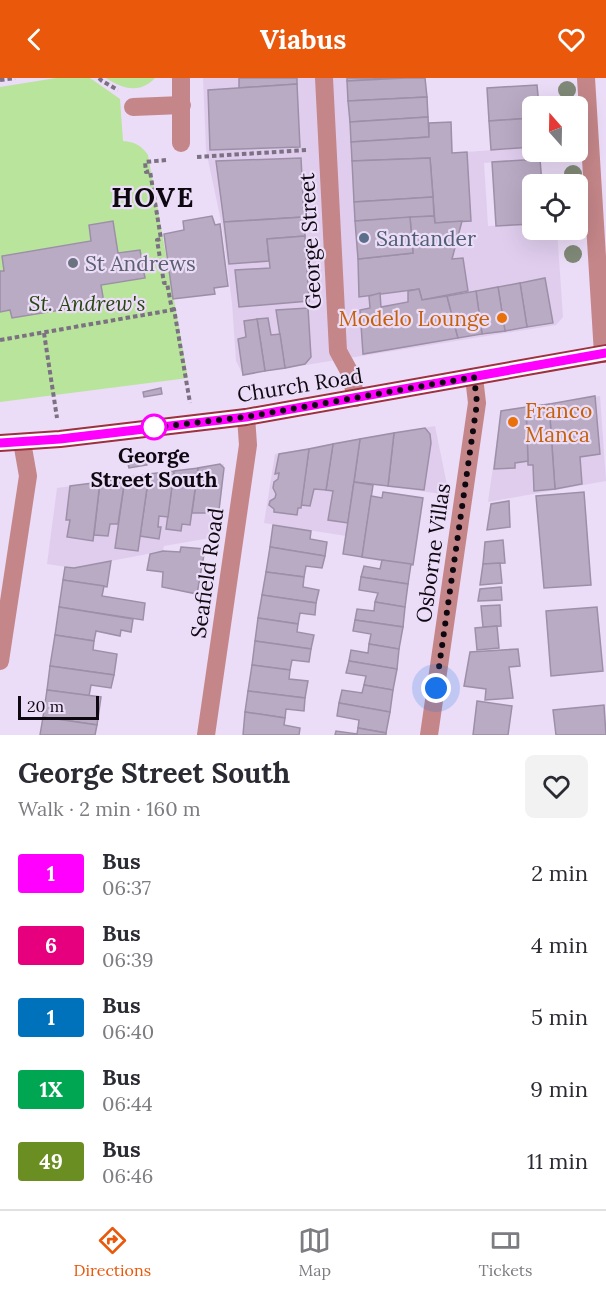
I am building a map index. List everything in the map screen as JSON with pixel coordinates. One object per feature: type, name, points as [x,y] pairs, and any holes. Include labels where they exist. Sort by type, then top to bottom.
[{"type":"main road","name":"Church Road","points":[[0,443],[246,417],[605,353]]},
{"type":"street","points":[[181,78],[181,143]]},
{"type":"street","name":"George Street","points":[[324,78],[338,351],[350,373],[356,398]]},
{"type":"street","points":[[586,78],[605,353]]},
{"type":"street","points":[[133,107],[182,105]]},
{"type":"street","name":"Osborne Villas","points":[[429,735],[477,403],[474,377]]},
{"type":"street","name":"Seafield Road","points":[[206,735],[248,445],[246,417]]},
{"type":"street","points":[[0,661],[28,476],[22,442]]},
{"type":"path","points":[[0,80],[15,78]]},
{"type":"path","points":[[192,158],[328,148]]},
{"type":"path","points":[[172,160],[145,162],[146,172],[150,171],[161,239],[157,240],[164,283],[167,283],[172,310],[174,309],[188,386]]},
{"type":"path","points":[[0,340],[172,310]]},
{"type":"path","points":[[44,333],[55,404]]},
{"type":"shaded area","points":[[203,78],[425,78],[429,123],[451,122],[453,153],[522,148],[522,160],[484,163],[488,226],[522,224],[522,240],[558,240],[563,317],[556,325],[243,375],[236,361],[232,303],[222,226],[206,150]]},
{"type":"shaded area","points":[[600,396],[606,481],[488,502],[501,411]]},
{"type":"shaded area","points":[[435,426],[449,495],[354,482],[346,536],[264,523],[275,454]]},
{"type":"shaded area","points":[[224,464],[216,537],[164,546],[163,551],[74,568],[47,564],[57,488]]},
{"type":"green space","name":"St. Andrew's","points":[[56,78],[90,78],[120,99],[123,141],[137,145],[148,155],[188,378],[0,402],[0,87]]},
{"type":"green space","points":[[106,78],[155,78],[143,86],[131,88],[118,85]]},
{"type":"building","points":[[239,78],[297,78],[297,84],[239,88]]},
{"type":"building","points":[[347,78],[405,78],[347,81]]},
{"type":"building","points":[[425,78],[427,97],[348,101],[347,81]]},
{"type":"building","points":[[297,84],[300,147],[210,150],[208,90]]},
{"type":"building","points":[[537,85],[538,96],[522,96],[522,119],[489,121],[487,88]]},
{"type":"building","points":[[427,97],[428,117],[350,122],[348,101]]},
{"type":"building","points":[[428,117],[429,137],[351,142],[350,122]]},
{"type":"building","points":[[522,119],[522,148],[491,150],[489,121]]},
{"type":"building","points":[[451,122],[452,153],[467,152],[471,221],[435,223],[430,158],[352,161],[351,142],[429,137],[429,123]]},
{"type":"building","points":[[301,158],[304,217],[224,222],[216,161]]},
{"type":"building","points":[[430,158],[433,197],[354,202],[352,161]]},
{"type":"building","points":[[522,160],[522,162],[540,162],[541,174],[522,174],[522,225],[496,226],[492,162]]},
{"type":"building","points":[[433,197],[434,216],[355,221],[354,202]]},
{"type":"building","points":[[212,216],[215,225],[220,224],[228,286],[214,288],[215,294],[173,299],[164,234],[184,230],[183,221]]},
{"type":"building","points":[[434,216],[435,223],[462,221],[452,259],[463,258],[468,291],[422,300],[419,289],[359,297],[358,259],[413,253],[410,217]]},
{"type":"building","points":[[304,217],[305,236],[267,239],[269,261],[229,264],[224,222]]},
{"type":"building","points":[[410,217],[413,253],[358,259],[355,221]]},
{"type":"building","name":"St Andrews","points":[[113,221],[118,253],[140,250],[145,278],[101,285],[104,303],[12,318],[10,310],[0,312],[0,271],[4,271],[2,256],[91,241],[89,225]]},
{"type":"building","points":[[305,236],[309,301],[239,307],[235,270],[270,268],[267,239]]},
{"type":"building","points":[[545,278],[553,323],[527,327],[520,283]]},
{"type":"building","points":[[520,283],[527,327],[505,331],[498,287]]},
{"type":"building","points":[[498,287],[505,331],[482,334],[476,291]]},
{"type":"building","points":[[419,289],[422,300],[447,296],[458,338],[363,354],[360,310],[370,308],[369,296],[380,293],[381,307],[408,302],[408,291]]},
{"type":"building","points":[[476,291],[482,334],[458,338],[447,296]]},
{"type":"building","points":[[308,308],[311,357],[305,364],[285,368],[276,310]]},
{"type":"building","points":[[268,318],[271,335],[280,334],[285,368],[265,371],[257,319]]},
{"type":"building","points":[[257,319],[265,371],[243,375],[238,339],[246,337],[244,321]]},
{"type":"building","points":[[161,388],[162,394],[144,397],[143,392]]},
{"type":"building","points":[[595,396],[600,454],[580,457],[582,484],[555,489],[549,404]]},
{"type":"building","points":[[549,404],[555,489],[534,491],[533,465],[528,465],[526,407]]},
{"type":"building","points":[[526,407],[528,461],[515,463],[515,468],[494,469],[501,411]]},
{"type":"building","points":[[425,428],[430,434],[431,443],[424,490],[388,486],[394,433]]},
{"type":"building","points":[[394,433],[388,486],[354,482],[360,439]]},
{"type":"building","points":[[360,439],[348,523],[328,520],[333,491],[326,490],[333,444]]},
{"type":"building","points":[[333,444],[326,490],[314,489],[310,506],[301,505],[309,449]]},
{"type":"building","points":[[309,449],[301,508],[298,508],[297,515],[274,512],[269,505],[276,494],[273,488],[274,482],[278,479],[279,473],[275,474],[279,454]]},
{"type":"building","points":[[146,460],[147,465],[129,468],[128,464]]},
{"type":"building","points":[[220,464],[224,468],[219,510],[208,509],[207,513],[192,513],[198,468]]},
{"type":"building","points":[[198,468],[190,525],[182,524],[181,531],[166,529],[174,471]]},
{"type":"building","points":[[174,471],[168,517],[159,516],[158,527],[161,527],[159,539],[140,536],[149,474]]},
{"type":"building","points":[[149,474],[138,551],[115,548],[125,478]]},
{"type":"building","points":[[125,478],[118,524],[110,524],[108,536],[94,535],[100,482]]},
{"type":"building","points":[[100,482],[93,541],[67,537],[70,520],[66,520],[70,486]]},
{"type":"building","points":[[354,482],[373,485],[362,557],[343,554]]},
{"type":"building","points":[[383,492],[423,498],[413,565],[362,557],[371,496],[382,498]]},
{"type":"building","points":[[584,492],[591,585],[544,588],[536,496]]},
{"type":"building","points":[[509,501],[510,527],[487,530],[491,504]]},
{"type":"building","points":[[273,525],[311,531],[310,539],[327,542],[325,556],[270,547]]},
{"type":"building","points":[[503,540],[505,563],[483,564],[485,542]]},
{"type":"building","points":[[181,547],[205,549],[197,594],[162,587],[163,572],[147,570],[150,554],[163,551],[180,552]]},
{"type":"building","points":[[270,547],[325,556],[322,568],[306,566],[304,577],[266,572]]},
{"type":"building","points":[[382,560],[411,564],[408,584],[361,577],[364,566],[380,569]]},
{"type":"building","points":[[111,561],[107,587],[63,580],[65,567],[74,568]]},
{"type":"building","points":[[500,563],[502,583],[480,585],[483,564]]},
{"type":"building","points":[[266,572],[304,577],[303,587],[319,590],[316,603],[262,595]]},
{"type":"building","points":[[361,577],[408,584],[405,607],[375,602],[378,593],[359,590]]},
{"type":"building","points":[[63,580],[104,586],[102,596],[145,603],[143,620],[59,607]]},
{"type":"building","points":[[501,587],[502,600],[478,601],[480,589]]},
{"type":"building","points":[[262,595],[316,603],[315,615],[300,613],[298,624],[258,618]]},
{"type":"building","points":[[375,602],[405,607],[403,627],[355,620],[357,609],[374,611]]},
{"type":"building","points":[[500,605],[501,626],[483,627],[481,606]]},
{"type":"building","points":[[59,607],[133,619],[131,632],[121,630],[120,636],[96,631],[94,641],[55,635]]},
{"type":"building","points":[[597,607],[603,671],[551,676],[546,611]]},
{"type":"building","points":[[258,618],[298,624],[297,632],[314,635],[311,649],[255,641]]},
{"type":"building","points":[[355,620],[403,627],[399,649],[369,644],[371,634],[353,631]]},
{"type":"building","points":[[497,626],[499,648],[477,650],[475,628]]},
{"type":"building","points":[[55,635],[94,641],[93,650],[117,654],[114,675],[50,666]]},
{"type":"building","points":[[255,641],[311,649],[309,662],[292,660],[290,670],[252,665]]},
{"type":"building","points":[[369,644],[399,649],[397,669],[349,661],[351,650],[368,653]]},
{"type":"building","points":[[518,649],[520,666],[509,667],[513,698],[485,700],[486,689],[464,686],[470,652]]},
{"type":"building","points":[[349,661],[397,669],[393,690],[364,685],[366,676],[346,673]]},
{"type":"building","points":[[252,665],[290,670],[289,679],[308,681],[305,698],[248,691]]},
{"type":"building","points":[[50,666],[114,675],[111,688],[91,685],[89,696],[47,690]]},
{"type":"building","points":[[364,685],[393,690],[390,712],[339,703],[342,690],[362,693]]},
{"type":"building","points":[[47,690],[101,697],[97,725],[43,717]]},
{"type":"building","points":[[248,691],[305,698],[304,711],[286,709],[285,718],[245,712]]},
{"type":"building","points":[[477,701],[512,706],[508,735],[473,735]]},
{"type":"building","points":[[339,703],[390,712],[386,733],[358,728],[359,720],[337,716]]},
{"type":"building","points":[[604,705],[606,735],[556,735],[553,710]]},
{"type":"building","points":[[245,712],[285,718],[284,725],[300,728],[299,735],[243,735]]},
{"type":"building","points":[[43,717],[97,725],[95,735],[40,735]]},
{"type":"building","points":[[358,728],[386,733],[386,735],[335,735],[336,731],[357,734]]},
{"type":"bus line","name":"1","points":[[0,443],[60,439],[246,417],[606,353]]},
{"type":"place","name":"Santander","points":[[364,238]]},
{"type":"place","name":"St Andrews","points":[[73,263]]},
{"type":"place","name":"Modelo Lounge","points":[[502,318]]},
{"type":"place","name":"Franco Manca","points":[[513,422]]},
{"type":"place","name":"George Street South","points":[[154,427]]},
{"type":"district","name":"HOVE","points":[[153,197]]},
{"type":"route","points":[[154,427],[149,428],[246,417],[474,377],[477,403],[436,688]]}]
